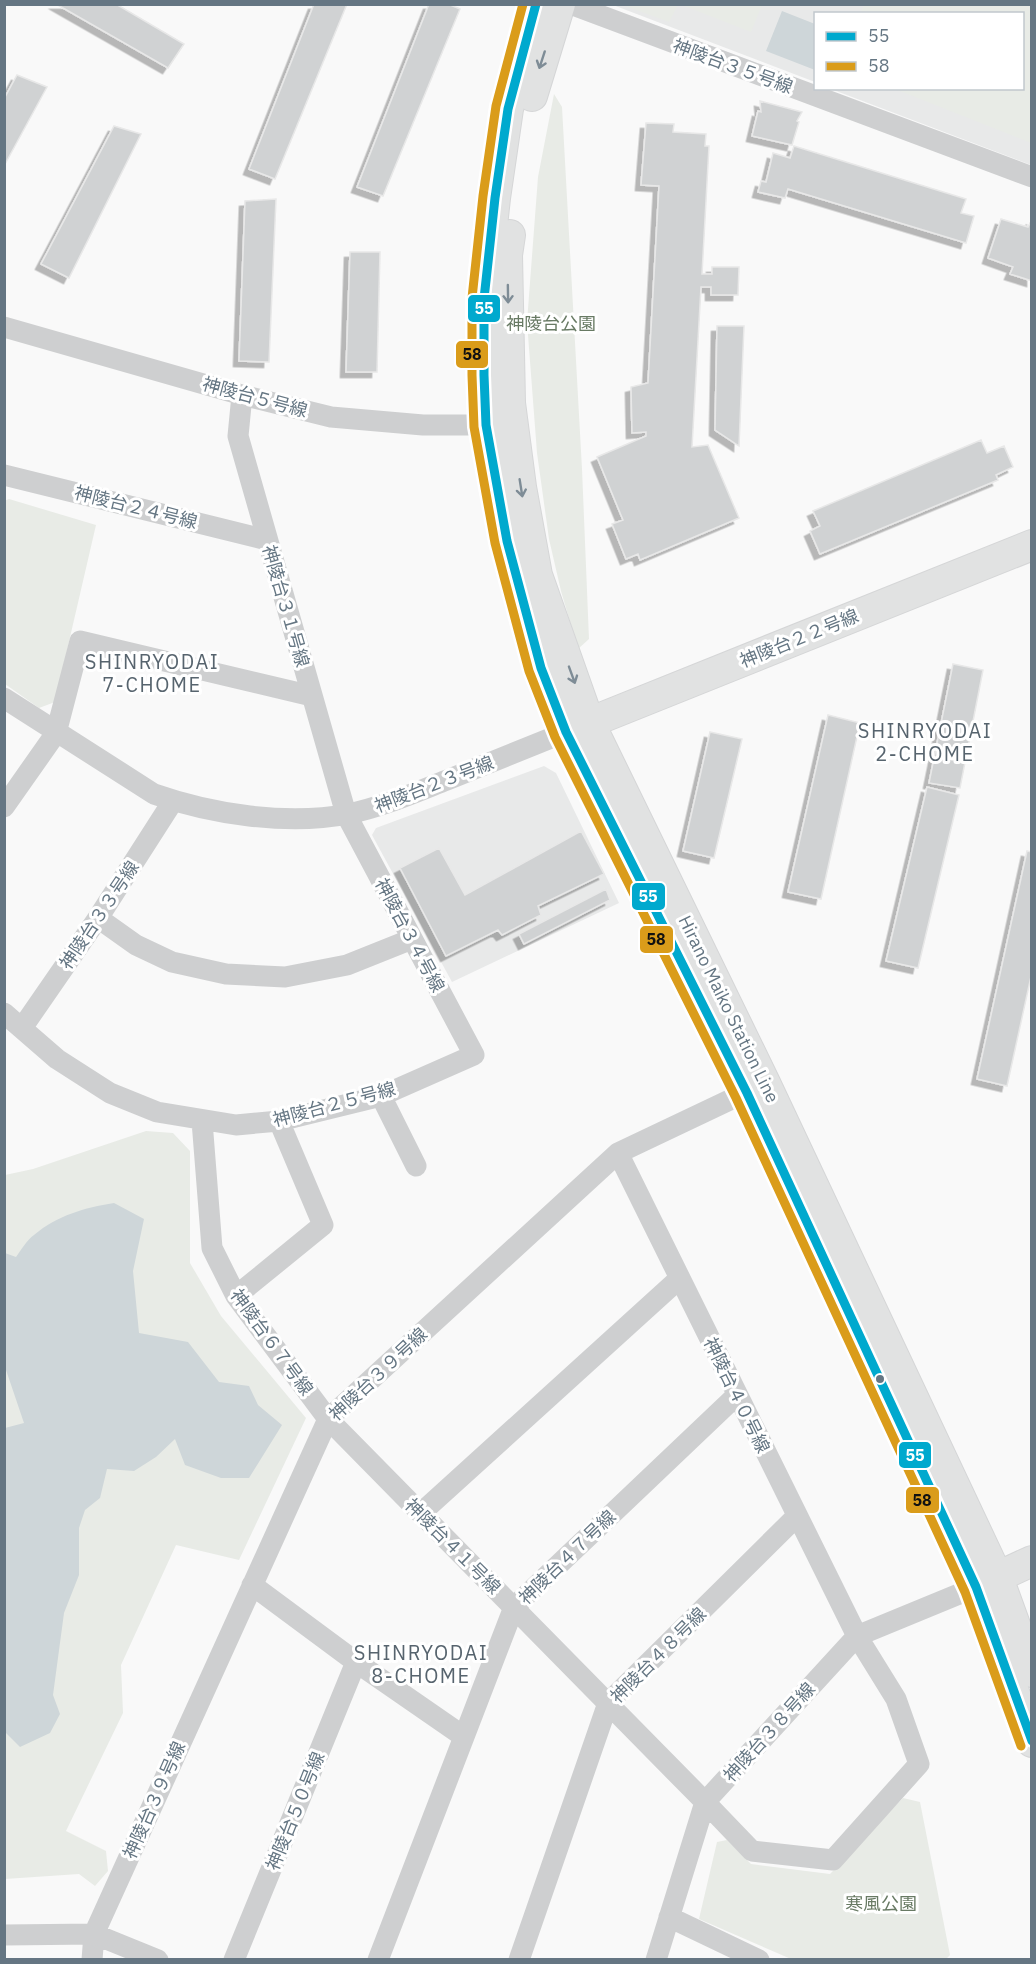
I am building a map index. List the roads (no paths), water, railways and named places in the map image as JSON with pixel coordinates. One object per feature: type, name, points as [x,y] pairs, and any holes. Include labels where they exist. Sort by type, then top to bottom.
[{"type":"main road","name":"Hirano Maiko Station Line","points":[[536,4],[508,109],[495,198],[484,299],[484,375],[499,423],[507,541],[541,668],[578,727],[756,1088],[987,1582],[1032,1672]]},
{"type":"main road","name":"Hirano Maiko Station Line","points":[[499,423],[510,403],[507,255],[522,136],[537,77],[560,4]]},
{"type":"main road","name":"神陵台２２号線","points":[[578,727],[1032,544]]},
{"type":"main road","points":[[987,1582],[1032,1561]]},
{"type":"main road","name":"Hirano Maiko Station Line","points":[[987,1582],[1032,1742]]},
{"type":"street","name":"神陵台３５号線","points":[[570,4],[1032,177]]},
{"type":"street","name":"神陵台５号線","points":[[4,327],[242,395],[331,417],[423,425],[499,423]]},
{"type":"street","name":"神陵台３１号線","points":[[242,395],[238,436],[346,814]]},
{"type":"street","name":"神陵台２４号線","points":[[4,475],[267,540]]},
{"type":"street","points":[[4,807],[56,733],[80,641],[312,696]]},
{"type":"street","name":"神陵台２３号線","points":[[4,698],[154,794],[173,801],[255,817],[314,818],[382,806],[578,727]]},
{"type":"street","name":"神陵台３３号線","points":[[22,1028],[98,918],[173,801]]},
{"type":"street","name":"神陵台３４号線","points":[[346,814],[474,1055]]},
{"type":"street","points":[[98,918],[136,945],[172,962],[226,974],[285,977],[347,965],[412,939]]},
{"type":"street","name":"神陵台２５号線","points":[[4,1013],[57,1059],[110,1093],[157,1113],[236,1125],[279,1121],[381,1096],[474,1055]]},
{"type":"street","name":"神陵台３９号線","points":[[92,1959],[94,1934],[328,1419],[618,1153],[756,1088]]},
{"type":"street","points":[[381,1096],[416,1166]]},
{"type":"street","name":"神陵台６７号線","points":[[202,1121],[212,1248],[236,1296],[328,1419]]},
{"type":"street","points":[[236,1296],[323,1225],[279,1121]]},
{"type":"street","name":"神陵台４０号線","points":[[618,1153],[857,1636],[896,1699],[919,1764],[833,1860],[752,1851],[705,1802]]},
{"type":"street","points":[[421,1513],[680,1278]]},
{"type":"street","name":"神陵台４７号線","points":[[378,1959],[513,1607],[737,1395]]},
{"type":"street","name":"神陵台４１号線","points":[[328,1419],[705,1802]]},
{"type":"street","name":"神陵台４８号線","points":[[519,1959],[608,1703],[797,1516]]},
{"type":"street","name":"神陵台３８号線","points":[[656,1959],[705,1802],[857,1636],[987,1582]]},
{"type":"street","points":[[252,1585],[356,1662],[464,1736]]},
{"type":"street","name":"神陵台５０号線","points":[[234,1959],[356,1662]]},
{"type":"street","points":[[669,1917],[759,1959]]},
{"type":"street","points":[[4,1935],[94,1934],[158,1959]]},
{"type":"district","name":"SHINRYODAI 7-CHOME","points":[[152,672]]},
{"type":"district","name":"SHINRYODAI 2-CHOME","points":[[925,742]]},
{"type":"district","name":"SHINRYODAI 8-CHOME","points":[[421,1664]]},
{"type":"park label","name":"神陵台公園","points":[[551,323]]},
{"type":"park label","name":"寒風公園","points":[[881,1903]]}]
